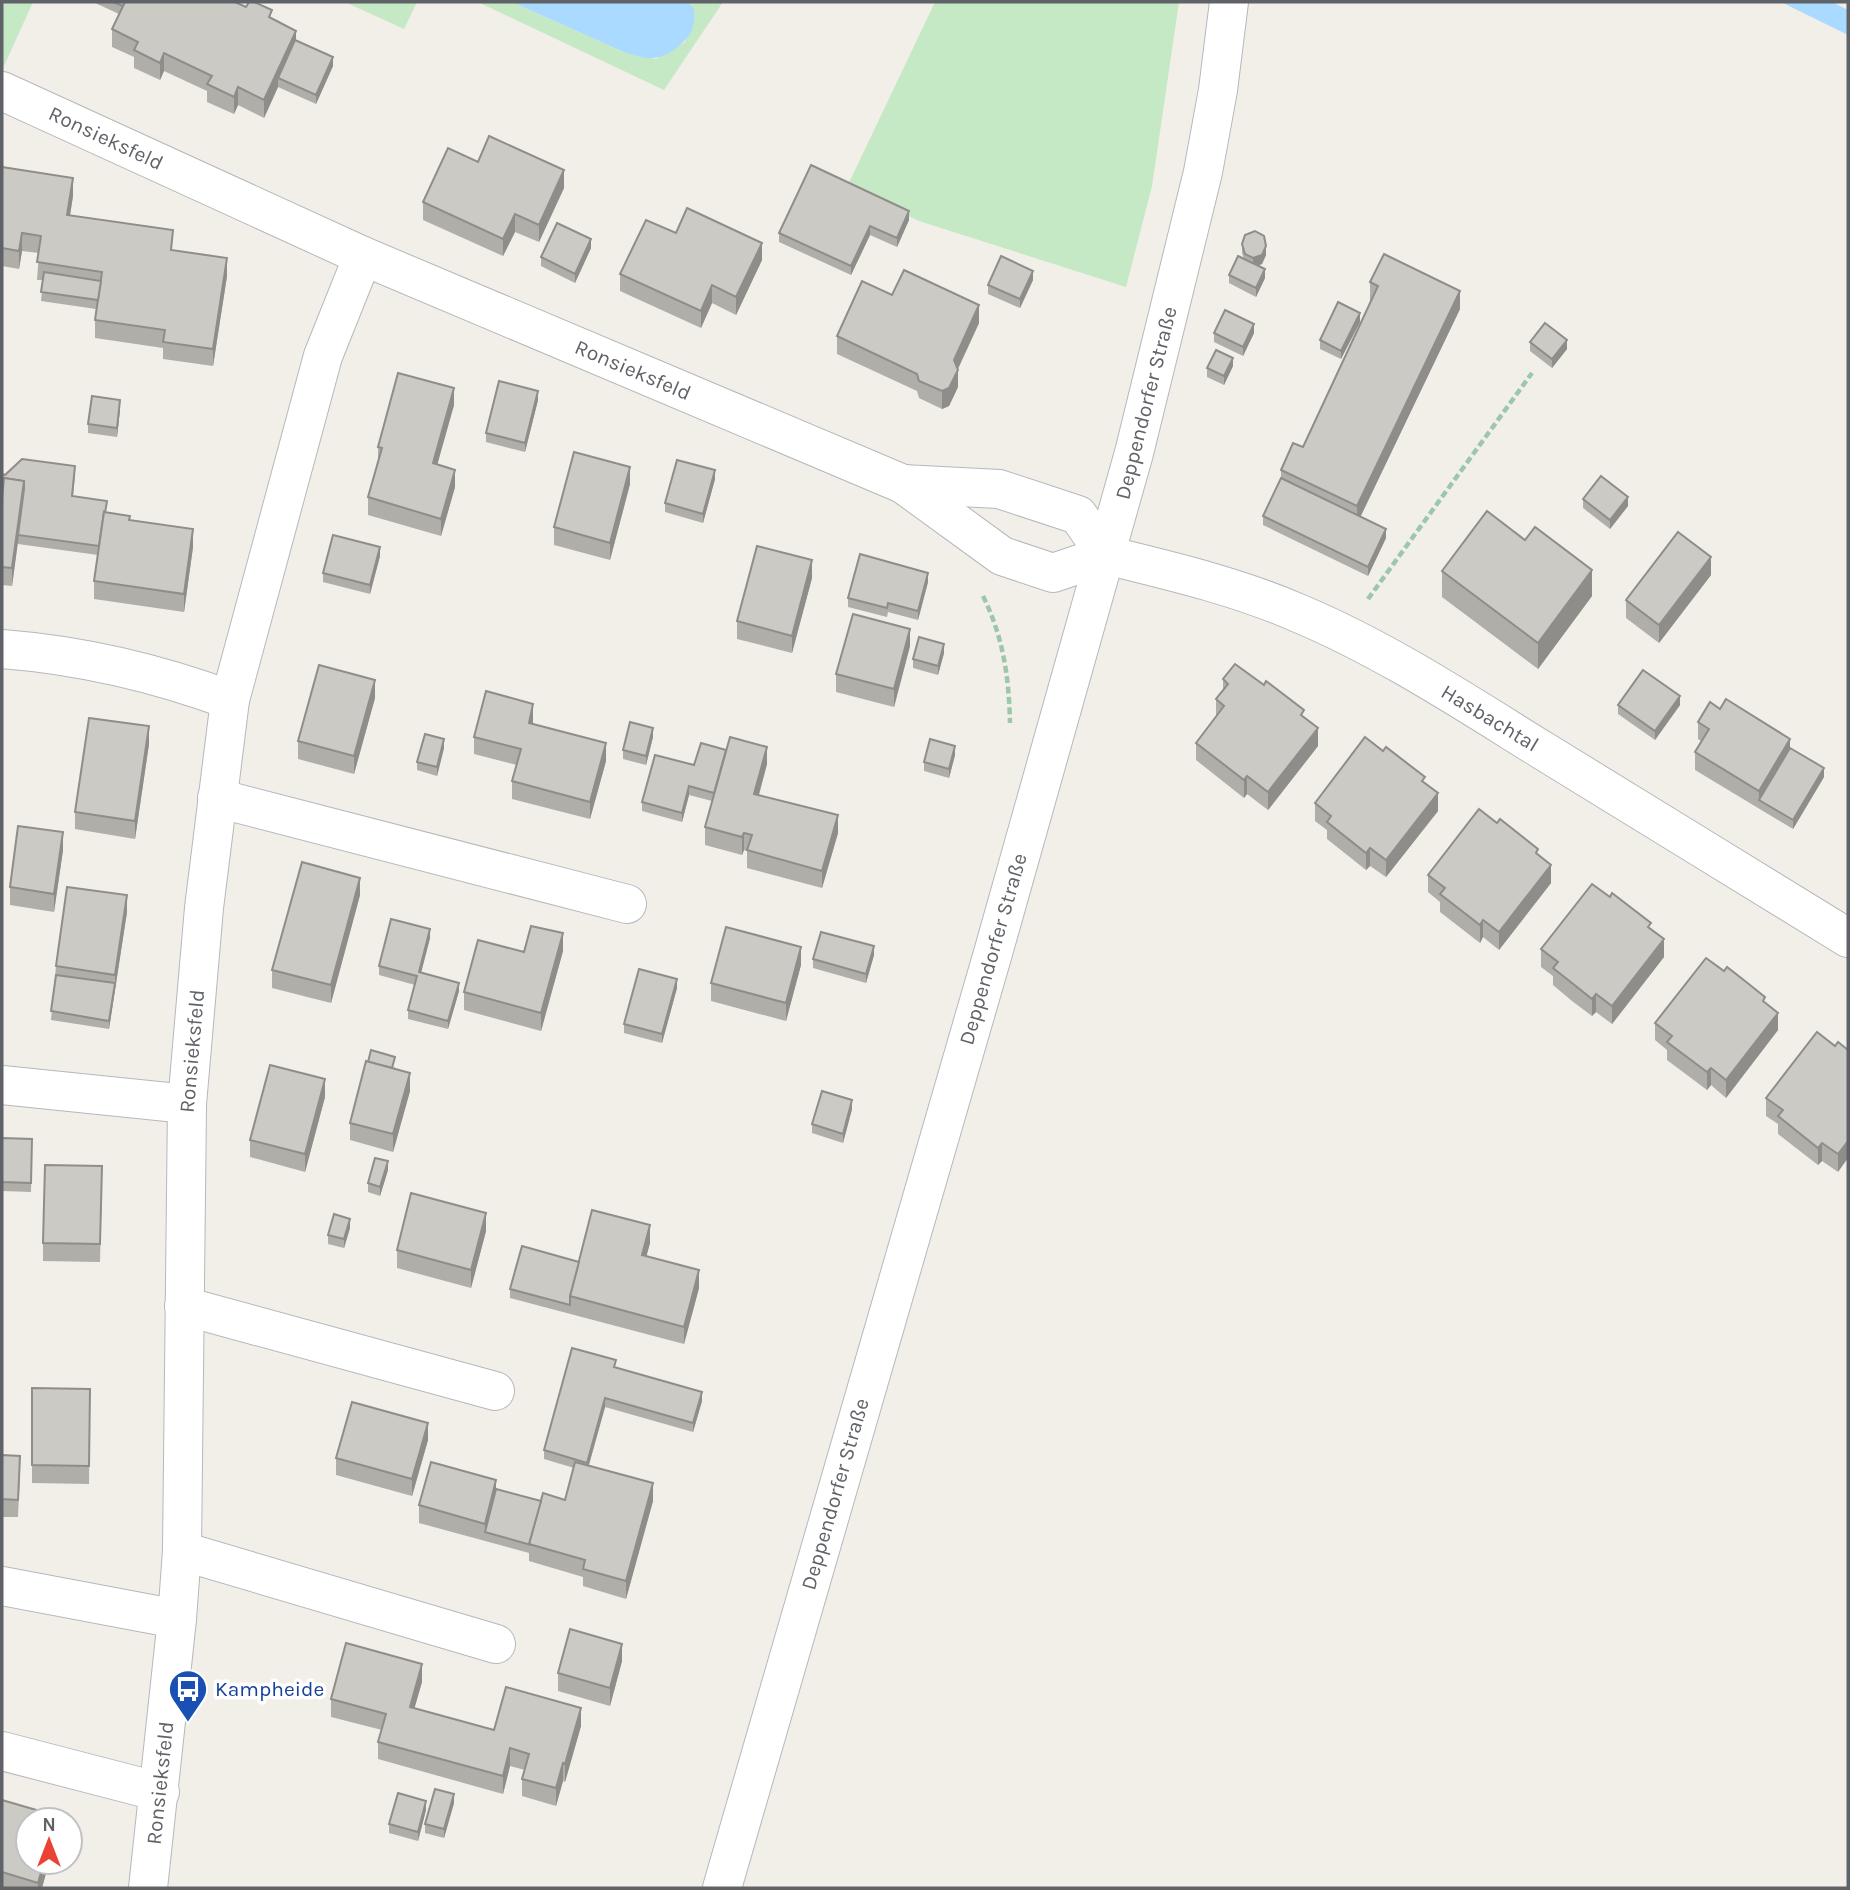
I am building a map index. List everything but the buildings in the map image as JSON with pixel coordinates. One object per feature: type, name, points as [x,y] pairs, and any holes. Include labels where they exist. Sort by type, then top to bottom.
[{"type":"street","name":"Deppendorfer Straße","points":[[722,1888],[1138,439],[1203,172],[1218,90],[1229,2]]},
{"type":"street","name":"Ronsieksfeld","points":[[2,91],[363,256],[903,484],[1002,556],[1053,573],[1106,555],[1078,515],[999,489],[903,484]]},
{"type":"street","name":"Ronsieksfeld","points":[[148,1888],[160,1792],[182,1551],[187,1104],[204,908],[217,798],[230,700],[323,356],[363,256]]},
{"type":"street","name":"Hasbachtal","points":[[1106,555],[1248,594],[1342,633],[1418,674],[1848,938]]},
{"type":"street","points":[[2,649],[54,653],[188,684],[230,700]]},
{"type":"street","points":[[217,798],[628,904]]},
{"type":"street","points":[[2,1085],[187,1104]]},
{"type":"street","points":[[184,1306],[495,1391]]},
{"type":"street","points":[[182,1551],[496,1644]]},
{"type":"street","points":[[2,1586],[177,1619]]},
{"type":"street","points":[[2,1751],[160,1792]]},
{"type":"path","points":[[1342,633],[1532,373]]},
{"type":"path","points":[[981,592],[996,624],[1003,650],[1010,731]]},
{"type":"green space","points":[[2,2],[33,2],[4,66],[2,65]]},
{"type":"green space","points":[[345,2],[417,2],[404,29]]},
{"type":"green space","points":[[478,2],[512,2],[626,53],[656,59],[685,42],[694,8],[688,2],[723,2],[664,90]]},
{"type":"green space","points":[[935,2],[1179,2],[1152,186],[1126,287],[919,221],[847,187]]},
{"type":"water","points":[[512,2],[688,2],[694,8],[694,22],[689,35],[676,49],[658,57],[646,58],[626,53]]},
{"type":"water","points":[[1781,2],[1832,2],[1848,10],[1848,35]]},
{"type":"place","name":"Kampheide","points":[[188,1723]]}]
